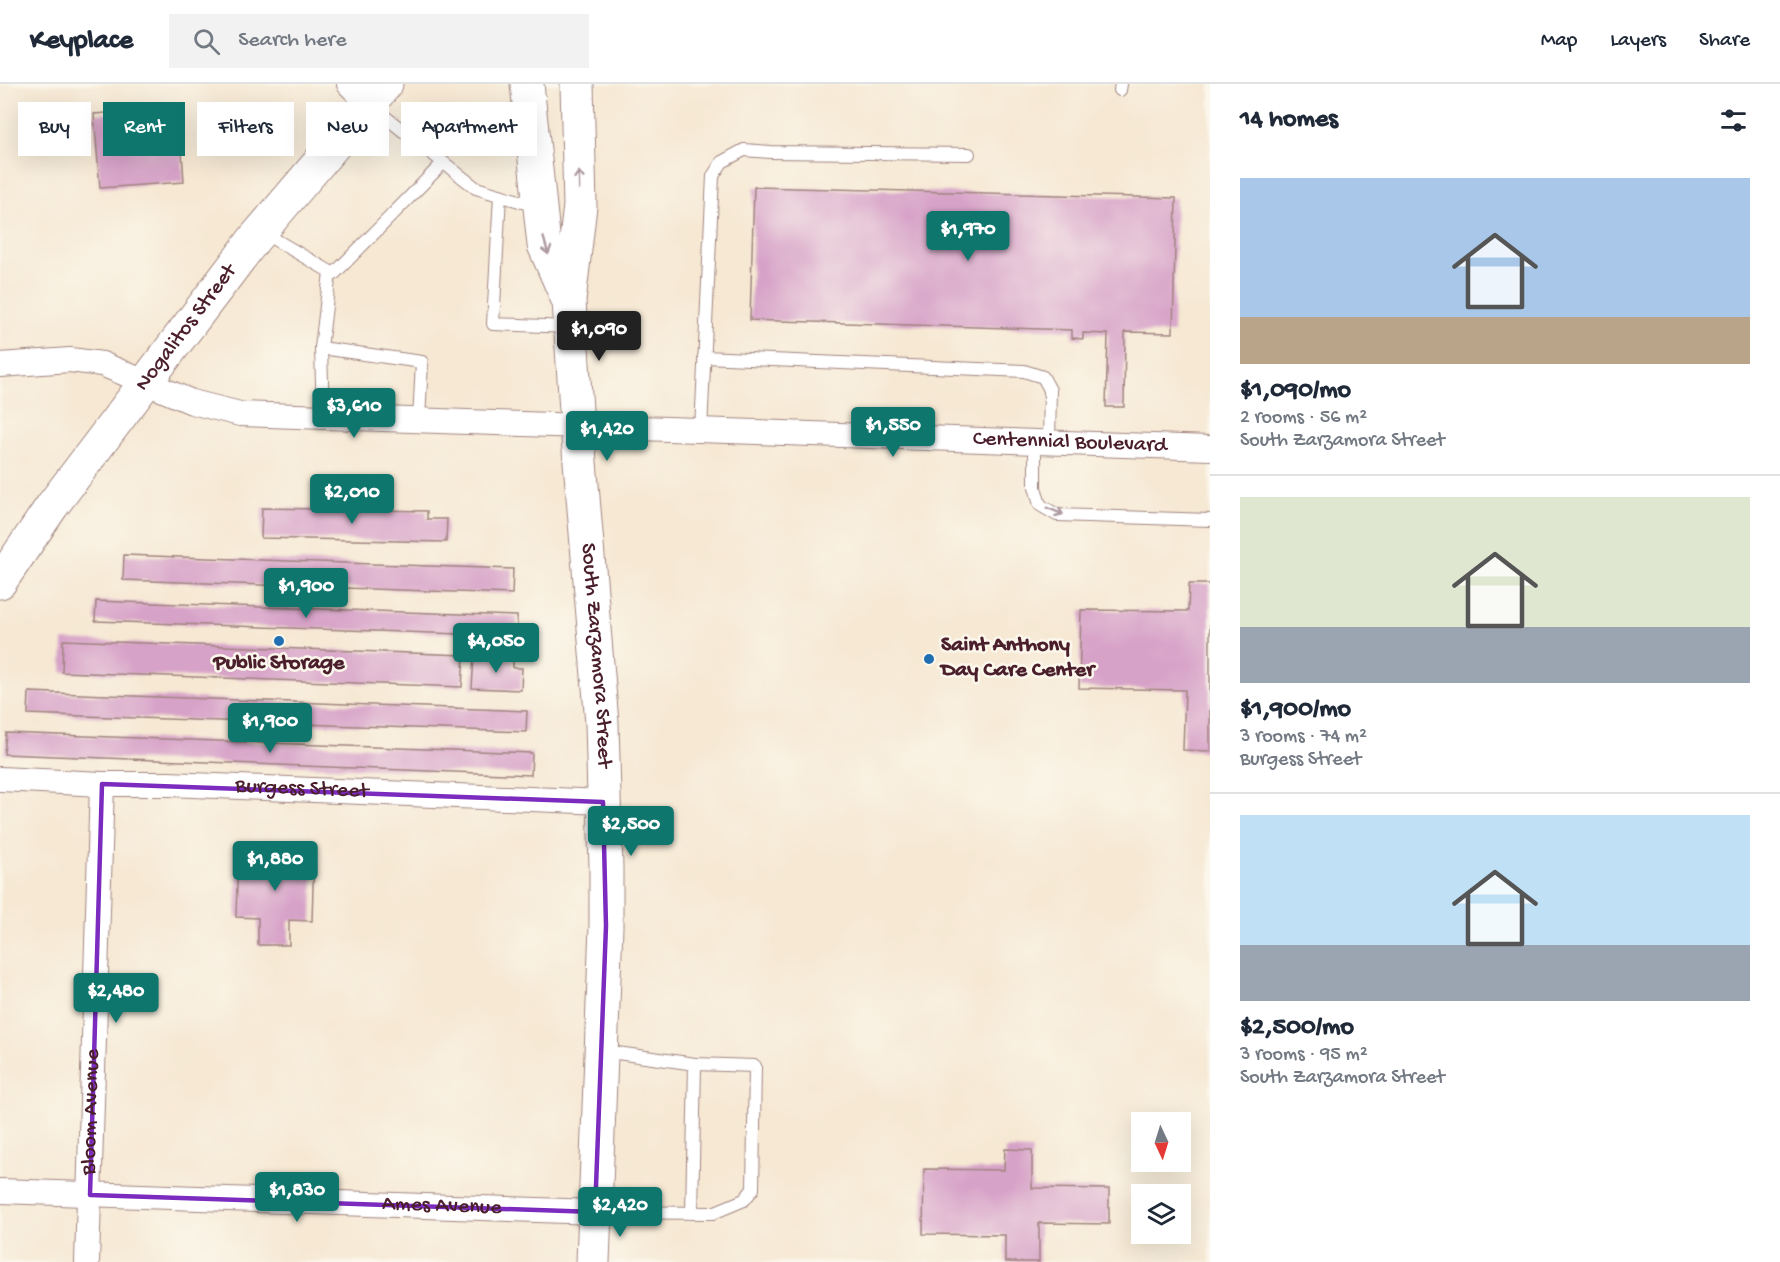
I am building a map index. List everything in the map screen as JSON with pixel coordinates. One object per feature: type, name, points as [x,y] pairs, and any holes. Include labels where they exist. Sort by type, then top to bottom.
[{"type":"main road","name":"South Zarzamora Street","points":[[527,84],[544,245],[570,314]]},
{"type":"main road","name":"South Zarzamora Street","points":[[577,84],[580,206],[570,314],[602,723],[606,926],[593,1262]]},
{"type":"main road","name":"Nogalitos Street","points":[[0,582],[52,506],[145,381],[368,91]]},
{"type":"street","name":"Centennial Boulevard","points":[[0,365],[70,360],[102,364],[192,402],[240,414],[1210,448]]},
{"type":"street","name":"Burgess Street","points":[[0,779],[603,802]]},
{"type":"street","name":"Bloom Avenue","points":[[87,1262],[102,784]]},
{"type":"street","name":"Ames Avenue","points":[[0,1191],[595,1212]]},
{"type":"lane","points":[[368,91],[443,163],[476,188],[540,207]]},
{"type":"lane","points":[[700,430],[713,176],[722,162],[744,150],[969,154]]},
{"type":"lane","points":[[261,231],[334,274],[443,163]]},
{"type":"lane","points":[[500,195],[493,324],[570,314]]},
{"type":"lane","points":[[323,417],[321,348],[330,272]]},
{"type":"lane","points":[[321,348],[422,362],[419,420]]},
{"type":"lane","points":[[704,357],[1024,370],[1043,377],[1050,390],[1035,487],[1040,505],[1057,515],[1210,520]]},
{"type":"lane","points":[[595,1212],[713,1213],[744,1200],[753,1189],[755,1066],[695,1064],[601,1051]]},
{"type":"lane","points":[[692,1212],[695,1064]]},
{"type":"highlighted area","points":[[102,784],[603,802],[606,926],[595,1212],[90,1195]]},
{"type":"building","points":[[103,113],[103,156],[182,156],[184,182],[100,188],[94,114]]},
{"type":"building","points":[[754,187],[1176,198],[1173,333],[1125,332],[1124,407],[1106,407],[1108,334],[1083,333],[1083,339],[1072,338],[1072,330],[750,320]]},
{"type":"building","points":[[262,508],[427,511],[427,519],[447,519],[446,542],[261,538]]},
{"type":"building","points":[[124,555],[513,569],[512,594],[123,580]]},
{"type":"building","points":[[1189,584],[1210,584],[1210,751],[1183,750],[1185,690],[1079,688],[1081,610],[1188,611]]},
{"type":"building","points":[[96,601],[517,616],[517,636],[95,621]]},
{"type":"building","points":[[63,640],[464,655],[462,687],[62,672]]},
{"type":"building","points":[[474,656],[513,658],[513,668],[522,668],[521,690],[472,688]]},
{"type":"building","points":[[29,692],[527,711],[526,732],[28,714]]},
{"type":"building","points":[[6,733],[532,753],[531,775],[4,754]]},
{"type":"building","points":[[238,852],[314,854],[312,921],[289,920],[289,945],[258,945],[258,918],[236,917]]},
{"type":"building","points":[[1005,1149],[1032,1150],[1032,1188],[1109,1189],[1109,1224],[1039,1223],[1039,1262],[1005,1262],[1005,1235],[923,1234],[924,1169],[1004,1170]]},
{"type":"place","name":"Public Storage","points":[[279,641]]},
{"type":"place","name":"Saint Anthony Day Care Center","points":[[929,659]]}]
